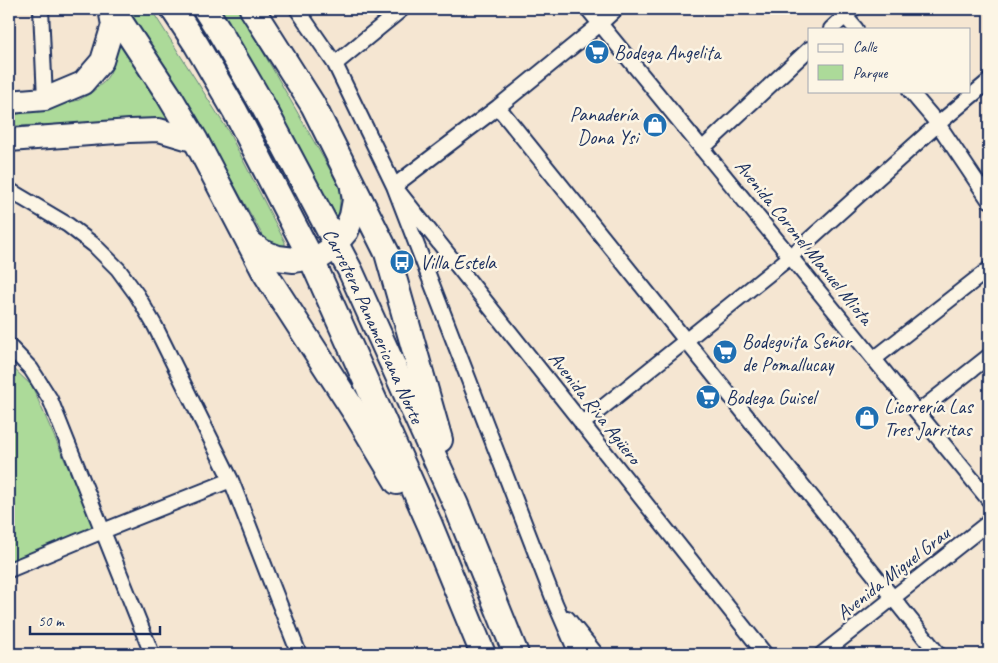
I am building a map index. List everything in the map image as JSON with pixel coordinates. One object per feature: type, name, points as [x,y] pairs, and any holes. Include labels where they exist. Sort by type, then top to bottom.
[{"type":"highway","points":[[111,9],[168,94],[196,141],[265,273],[358,418],[409,502],[430,524]]},
{"type":"highway","name":"Carretera Panamericana Norte","points":[[174,9],[235,111],[311,258],[430,524],[483,654]]},
{"type":"highway","name":"Carretera Panamericana Norte","points":[[205,9],[263,106],[351,272],[456,505],[516,654]]},
{"type":"highway","points":[[252,9],[313,105],[387,253],[437,428],[456,505]]},
{"type":"highway","points":[[249,242],[262,252],[278,258],[294,260],[321,256],[329,251],[346,231],[352,216],[355,200],[353,184]]},
{"type":"main road","points":[[9,102],[45,99],[83,83],[102,61],[112,25],[111,9]]},
{"type":"main road","points":[[9,140],[159,130],[196,141]]},
{"type":"street","points":[[41,9],[45,99]]},
{"type":"street","points":[[297,9],[335,64],[394,186],[577,654]]},
{"type":"street","points":[[335,64],[402,9]]},
{"type":"street","name":"Avenida Coronel Manuel Miota","points":[[588,9],[989,500]]},
{"type":"street","points":[[394,186],[498,107],[616,9]]},
{"type":"street","points":[[832,28],[846,11],[855,28]]},
{"type":"street","points":[[702,149],[808,50]]},
{"type":"street","points":[[582,424],[790,257],[938,124],[989,81]]},
{"type":"street","points":[[911,92],[938,124],[989,200]]},
{"type":"street","points":[[498,107],[938,654]]},
{"type":"street","name":"Avenida Riva Agüero","points":[[394,186],[766,654]]},
{"type":"street","points":[[9,190],[68,225],[94,245],[118,269],[137,295],[156,326],[231,480],[299,654]]},
{"type":"street","points":[[874,359],[989,269]]},
{"type":"street","points":[[9,346],[31,369],[50,399],[152,654]]},
{"type":"street","points":[[918,412],[989,356]]},
{"type":"street","points":[[9,570],[231,480]]},
{"type":"street","name":"Avenida Miguel Grau","points":[[822,654],[989,522]]},
{"type":"street","points":[[556,603],[596,654]]},
{"type":"green space","points":[[127,9],[151,9],[227,129],[285,242],[285,247],[264,238],[164,64]]},
{"type":"green space","points":[[218,9],[238,9],[333,175],[341,192],[339,212],[336,219],[282,114]]},
{"type":"green space","points":[[120,37],[170,120],[14,126],[14,115],[79,100],[91,93],[104,82],[110,73]]},
{"type":"green space","points":[[9,364],[32,386],[94,527],[9,562]]},
{"type":"place","name":"Bodega Angelita","points":[[597,52]]},
{"type":"place","name":"Panadería Dona Ysi","points":[[655,125]]},
{"type":"place","name":"Villa Estela","points":[[402,262]]},
{"type":"place","name":"Bodeguita Señor de Pomallucay","points":[[725,352]]},
{"type":"place","name":"Bodega Guisel","points":[[708,397]]},
{"type":"place","name":"Licorería Las Tres Jarritas","points":[[867,418]]}]
